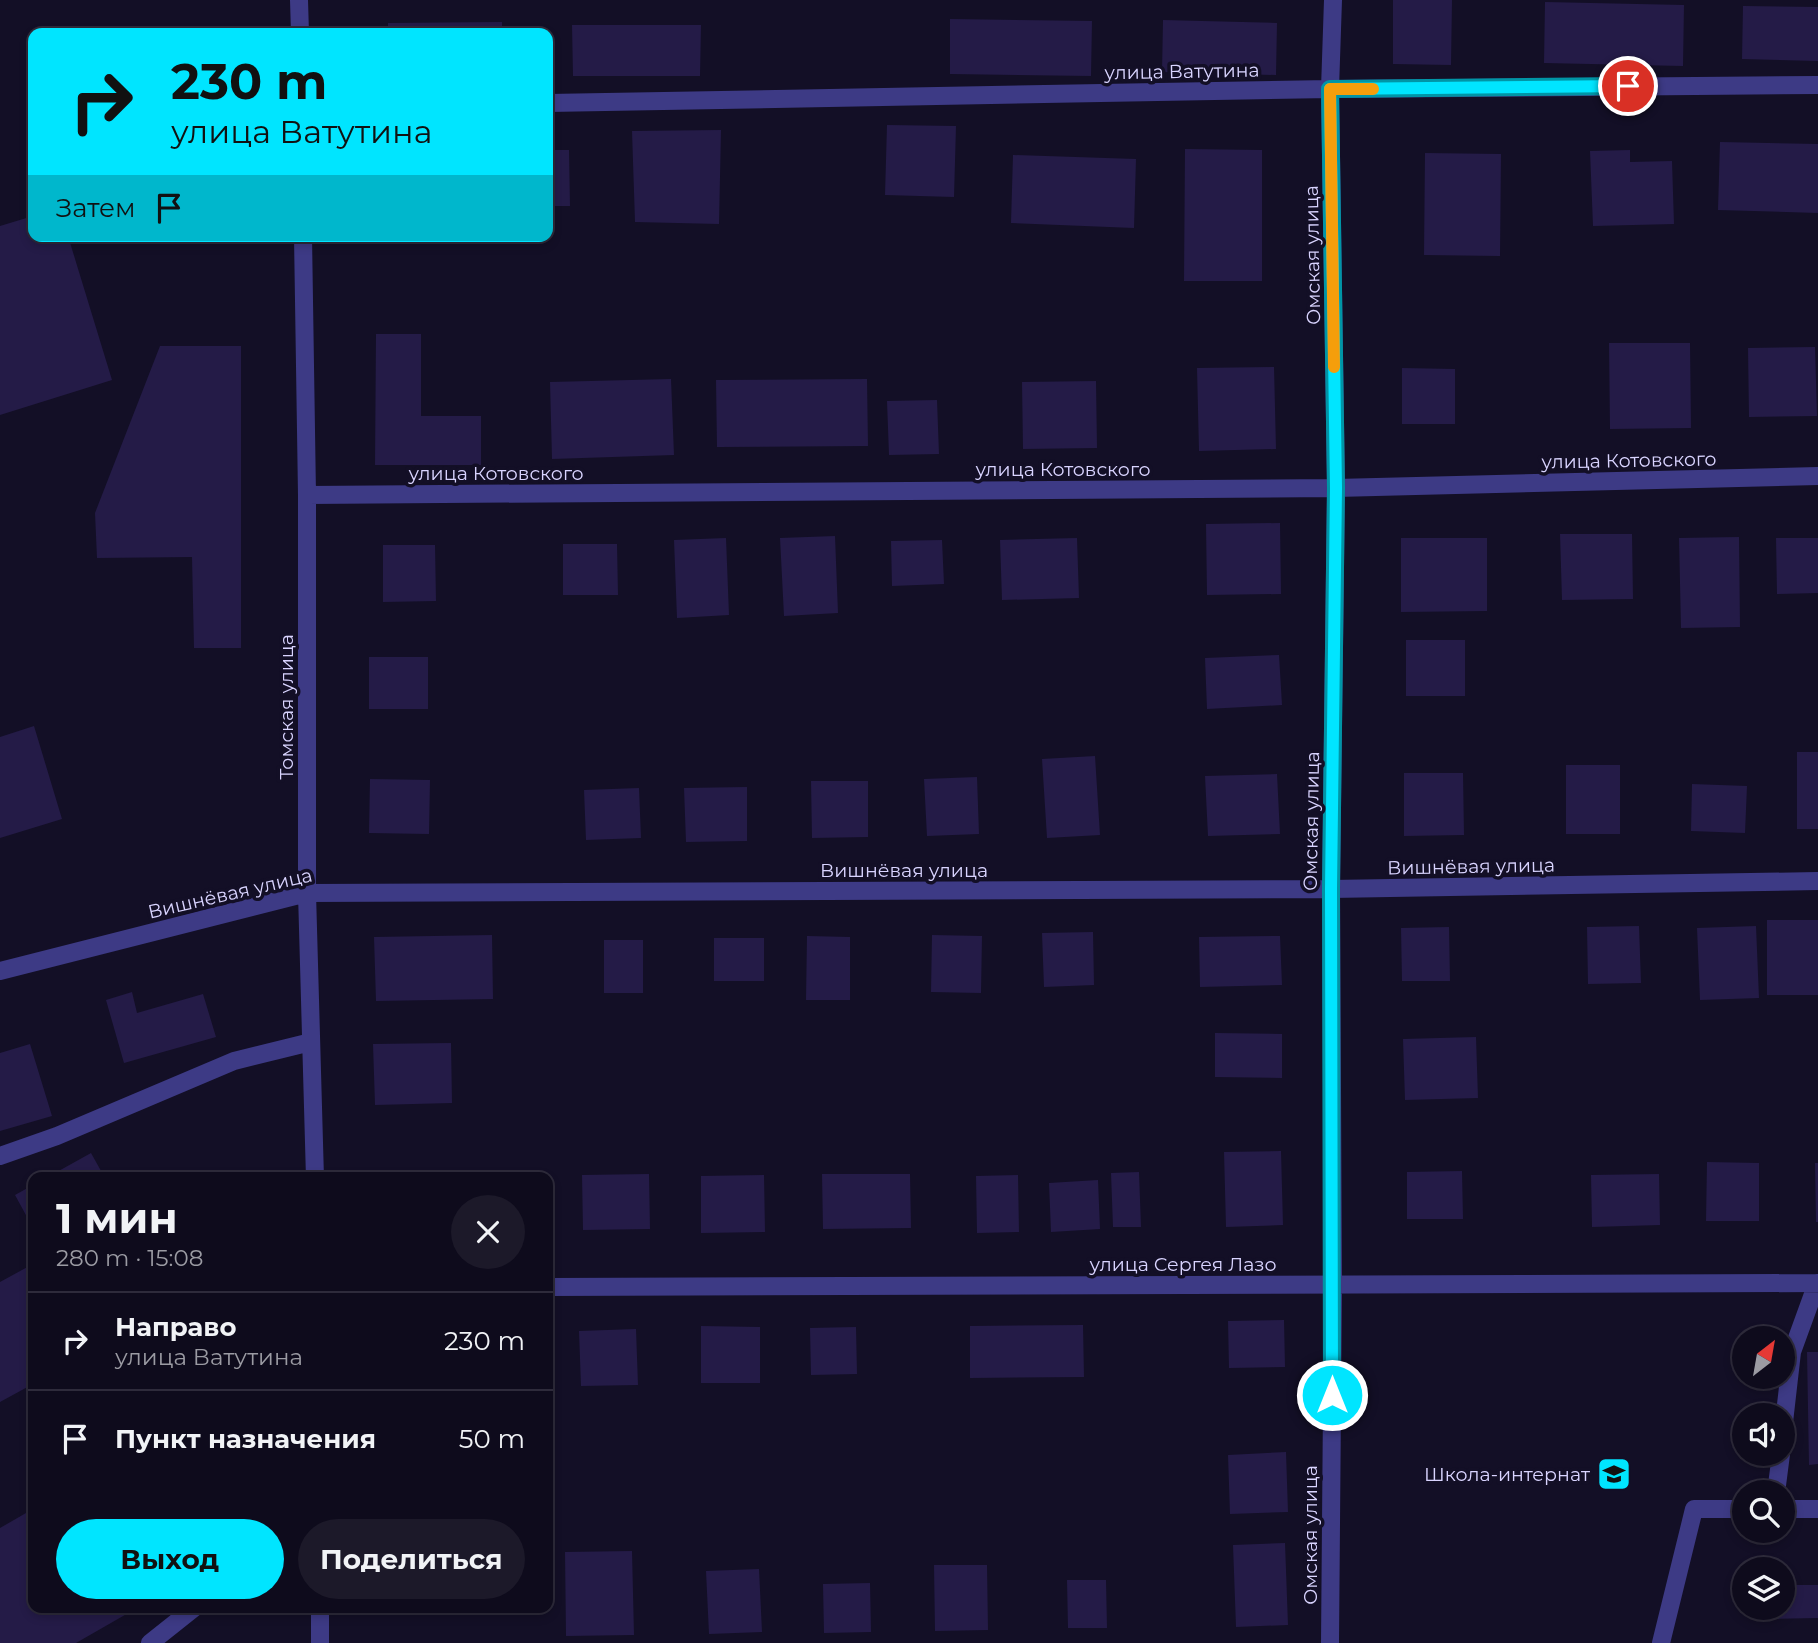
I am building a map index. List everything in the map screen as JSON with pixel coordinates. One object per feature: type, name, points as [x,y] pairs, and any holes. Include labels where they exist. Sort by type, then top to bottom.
[{"type":"street","points":[[299,0],[300,28]]},
{"type":"street","name":"Омская улица","points":[[1330,1643],[1333,1285],[1331,889],[1336,488],[1330,89],[1333,0]]},
{"type":"street","name":"улица Ватутина","points":[[553,103],[1330,89],[1818,85]]},
{"type":"street","name":"Томская улица","points":[[303,242],[307,495],[307,893],[315,1172]]},
{"type":"street","name":"улица Котовского","points":[[307,495],[1336,488],[1818,476]]},
{"type":"street","name":"Вишнёвая улица","points":[[0,971],[307,893],[1331,889],[1818,881]]},
{"type":"street","points":[[0,1156],[57,1136],[234,1061],[311,1042]]},
{"type":"street","points":[[1786,1403],[1792,1352],[1817,1283]]},
{"type":"street","name":"улица Сергея Лазо","points":[[553,1287],[1817,1283]]},
{"type":"street","points":[[1661,1643],[1695,1509],[1732,1509]]},
{"type":"street","points":[[1795,1509],[1818,1510]]},
{"type":"street","points":[[150,1643],[188,1613]]},
{"type":"street","points":[[320,1613],[320,1643]]},
{"type":"building","points":[[1393,0],[1452,0],[1451,65],[1393,64]]},
{"type":"building","points":[[1545,2],[1684,5],[1683,66],[1544,63]]},
{"type":"building","points":[[1743,6],[1818,7],[1818,61],[1742,59]]},
{"type":"building","points":[[950,19],[1092,21],[1091,76],[950,74]]},
{"type":"building","points":[[1163,20],[1277,23],[1276,75],[1162,72]]},
{"type":"building","points":[[502,22],[502,28],[388,28],[388,23]]},
{"type":"building","points":[[572,25],[701,25],[700,76],[573,76]]},
{"type":"building","points":[[887,125],[956,126],[954,197],[885,195]]},
{"type":"building","points":[[721,130],[719,224],[635,222],[632,131]]},
{"type":"building","points":[[1720,142],[1818,144],[1818,213],[1718,210]]},
{"type":"building","points":[[1185,149],[1262,150],[1262,281],[1184,281]]},
{"type":"building","points":[[553,150],[569,150],[570,206],[553,206]]},
{"type":"building","points":[[1630,150],[1630,162],[1672,161],[1674,224],[1593,226],[1590,151]]},
{"type":"building","points":[[1425,153],[1501,154],[1500,256],[1424,255]]},
{"type":"building","points":[[1013,155],[1136,159],[1134,228],[1011,223]]},
{"type":"building","points":[[28,218],[28,242],[70,242],[112,380],[0,415],[0,226]]},
{"type":"building","points":[[376,334],[421,334],[421,416],[481,416],[481,465],[375,465]]},
{"type":"building","points":[[1609,343],[1690,343],[1691,428],[1610,429]]},
{"type":"building","points":[[160,346],[241,346],[241,648],[194,648],[192,557],[97,558],[95,513]]},
{"type":"building","points":[[1815,347],[1817,416],[1749,417],[1748,348]]},
{"type":"building","points":[[1274,367],[1276,449],[1199,451],[1197,368]]},
{"type":"building","points":[[1402,368],[1455,369],[1455,424],[1402,424]]},
{"type":"building","points":[[671,379],[674,455],[552,459],[550,382]]},
{"type":"building","points":[[867,379],[868,446],[717,447],[716,380]]},
{"type":"building","points":[[1096,381],[1097,448],[1023,449],[1022,382]]},
{"type":"building","points":[[937,400],[939,454],[889,455],[887,401]]},
{"type":"building","points":[[1280,523],[1281,594],[1207,595],[1206,524]]},
{"type":"building","points":[[1560,534],[1632,534],[1633,599],[1562,600]]},
{"type":"building","points":[[835,536],[838,613],[784,616],[780,538]]},
{"type":"building","points":[[1739,537],[1740,627],[1681,628],[1679,538]]},
{"type":"building","points":[[726,538],[729,615],[677,618],[674,540]]},
{"type":"building","points":[[1077,538],[1079,598],[1002,600],[1000,540]]},
{"type":"building","points":[[1401,538],[1487,538],[1487,611],[1401,612]]},
{"type":"building","points":[[1776,538],[1818,538],[1818,593],[1777,594]]},
{"type":"building","points":[[942,540],[944,584],[892,586],[891,541]]},
{"type":"building","points":[[563,544],[617,544],[618,595],[563,595]]},
{"type":"building","points":[[383,545],[435,545],[436,601],[383,602]]},
{"type":"building","points":[[1406,640],[1465,640],[1465,696],[1406,696]]},
{"type":"building","points":[[1279,655],[1282,705],[1207,709],[1205,658]]},
{"type":"building","points":[[369,657],[428,657],[428,709],[369,709]]},
{"type":"building","points":[[34,726],[62,819],[0,838],[0,737]]},
{"type":"building","points":[[1797,752],[1818,752],[1818,829],[1797,829]]},
{"type":"building","points":[[1095,756],[1100,835],[1047,838],[1042,759]]},
{"type":"building","points":[[1566,765],[1620,765],[1620,834],[1566,834]]},
{"type":"building","points":[[1404,773],[1463,773],[1464,835],[1404,836]]},
{"type":"building","points":[[1277,774],[1280,834],[1208,836],[1205,776]]},
{"type":"building","points":[[977,777],[979,834],[927,836],[924,779]]},
{"type":"building","points":[[370,779],[430,780],[429,834],[369,833]]},
{"type":"building","points":[[811,781],[868,781],[868,837],[812,838]]},
{"type":"building","points":[[1692,784],[1747,786],[1745,833],[1691,831]]},
{"type":"building","points":[[747,787],[747,841],[686,842],[684,788]]},
{"type":"building","points":[[639,788],[641,838],[586,840],[584,790]]},
{"type":"building","points":[[1767,920],[1818,920],[1818,995],[1767,995]]},
{"type":"building","points":[[1639,926],[1641,983],[1588,984],[1587,927]]},
{"type":"building","points":[[1756,926],[1759,998],[1700,1000],[1697,928]]},
{"type":"building","points":[[1449,927],[1450,981],[1402,981],[1401,928]]},
{"type":"building","points":[[1093,932],[1094,985],[1044,987],[1042,933]]},
{"type":"building","points":[[492,935],[493,999],[376,1001],[374,937]]},
{"type":"building","points":[[932,935],[982,936],[981,993],[931,992]]},
{"type":"building","points":[[807,936],[850,937],[850,1000],[806,1000]]},
{"type":"building","points":[[1280,936],[1282,985],[1200,987],[1199,937]]},
{"type":"building","points":[[714,938],[764,938],[764,981],[714,981]]},
{"type":"building","points":[[604,940],[643,940],[643,993],[604,993]]},
{"type":"building","points":[[132,992],[137,1013],[203,994],[216,1037],[124,1063],[106,1000]]},
{"type":"building","points":[[1215,1033],[1282,1034],[1282,1078],[1215,1077]]},
{"type":"building","points":[[1476,1037],[1478,1098],[1405,1100],[1403,1039]]},
{"type":"building","points":[[451,1043],[452,1103],[375,1105],[373,1044]]},
{"type":"building","points":[[30,1044],[52,1116],[0,1131],[0,1053]]},
{"type":"building","points":[[1281,1151],[1283,1225],[1226,1227],[1224,1152]]},
{"type":"building","points":[[91,1153],[102,1172],[57,1172]]},
{"type":"building","points":[[1707,1162],[1759,1163],[1759,1221],[1706,1221]]},
{"type":"building","points":[[1815,1163],[1818,1163],[1818,1222],[1816,1222]]},
{"type":"building","points":[[1462,1171],[1463,1219],[1407,1219],[1407,1172]]},
{"type":"building","points":[[1139,1172],[1141,1227],[1113,1227],[1111,1173]]},
{"type":"building","points":[[649,1174],[650,1229],[583,1230],[582,1175]]},
{"type":"building","points":[[822,1174],[910,1174],[911,1228],[823,1229]]},
{"type":"building","points":[[1659,1174],[1660,1225],[1592,1227],[1591,1175]]},
{"type":"building","points":[[764,1175],[765,1232],[701,1233],[701,1176]]},
{"type":"building","points":[[1018,1175],[1019,1232],[977,1233],[976,1176]]},
{"type":"building","points":[[1098,1180],[1100,1229],[1051,1232],[1049,1183]]},
{"type":"building","points":[[28,1188],[28,1219],[15,1195]]},
{"type":"building","points":[[28,1267],[28,1387],[0,1402],[0,1282]]},
{"type":"building","points":[[1284,1320],[1285,1367],[1229,1368],[1228,1321]]},
{"type":"building","points":[[1083,1325],[1084,1377],[970,1378],[970,1326]]},
{"type":"building","points":[[701,1326],[760,1327],[760,1383],[701,1383]]},
{"type":"building","points":[[856,1327],[857,1374],[811,1375],[810,1328]]},
{"type":"building","points":[[636,1329],[638,1385],[581,1386],[579,1331]]},
{"type":"building","points":[[1807,1352],[1818,1352],[1818,1464],[1809,1465]]},
{"type":"building","points":[[1286,1452],[1288,1512],[1230,1514],[1228,1455]]},
{"type":"building","points":[[28,1512],[28,1613],[128,1613],[76,1643],[0,1643],[0,1528]]},
{"type":"building","points":[[1285,1543],[1288,1625],[1236,1627],[1233,1545]]},
{"type":"building","points":[[632,1551],[634,1635],[566,1636],[565,1552]]},
{"type":"building","points":[[934,1565],[987,1565],[988,1630],[935,1631]]},
{"type":"building","points":[[759,1569],[762,1632],[709,1634],[706,1571]]},
{"type":"building","points":[[1067,1580],[1106,1580],[1107,1628],[1068,1628]]},
{"type":"building","points":[[870,1583],[871,1632],[824,1633],[823,1584]]},
{"type":"building","points":[[1795,1585],[1818,1585],[1818,1618],[1795,1618]]},
{"type":"slow traffic","points":[[1334,367],[1330,89],[1373,89]]},
{"type":"place","name":"Школа-интернат","points":[[1614,1474]]},
{"type":"route","points":[[1332,1395],[1331,889],[1336,488],[1330,89],[1628,86]]}]
